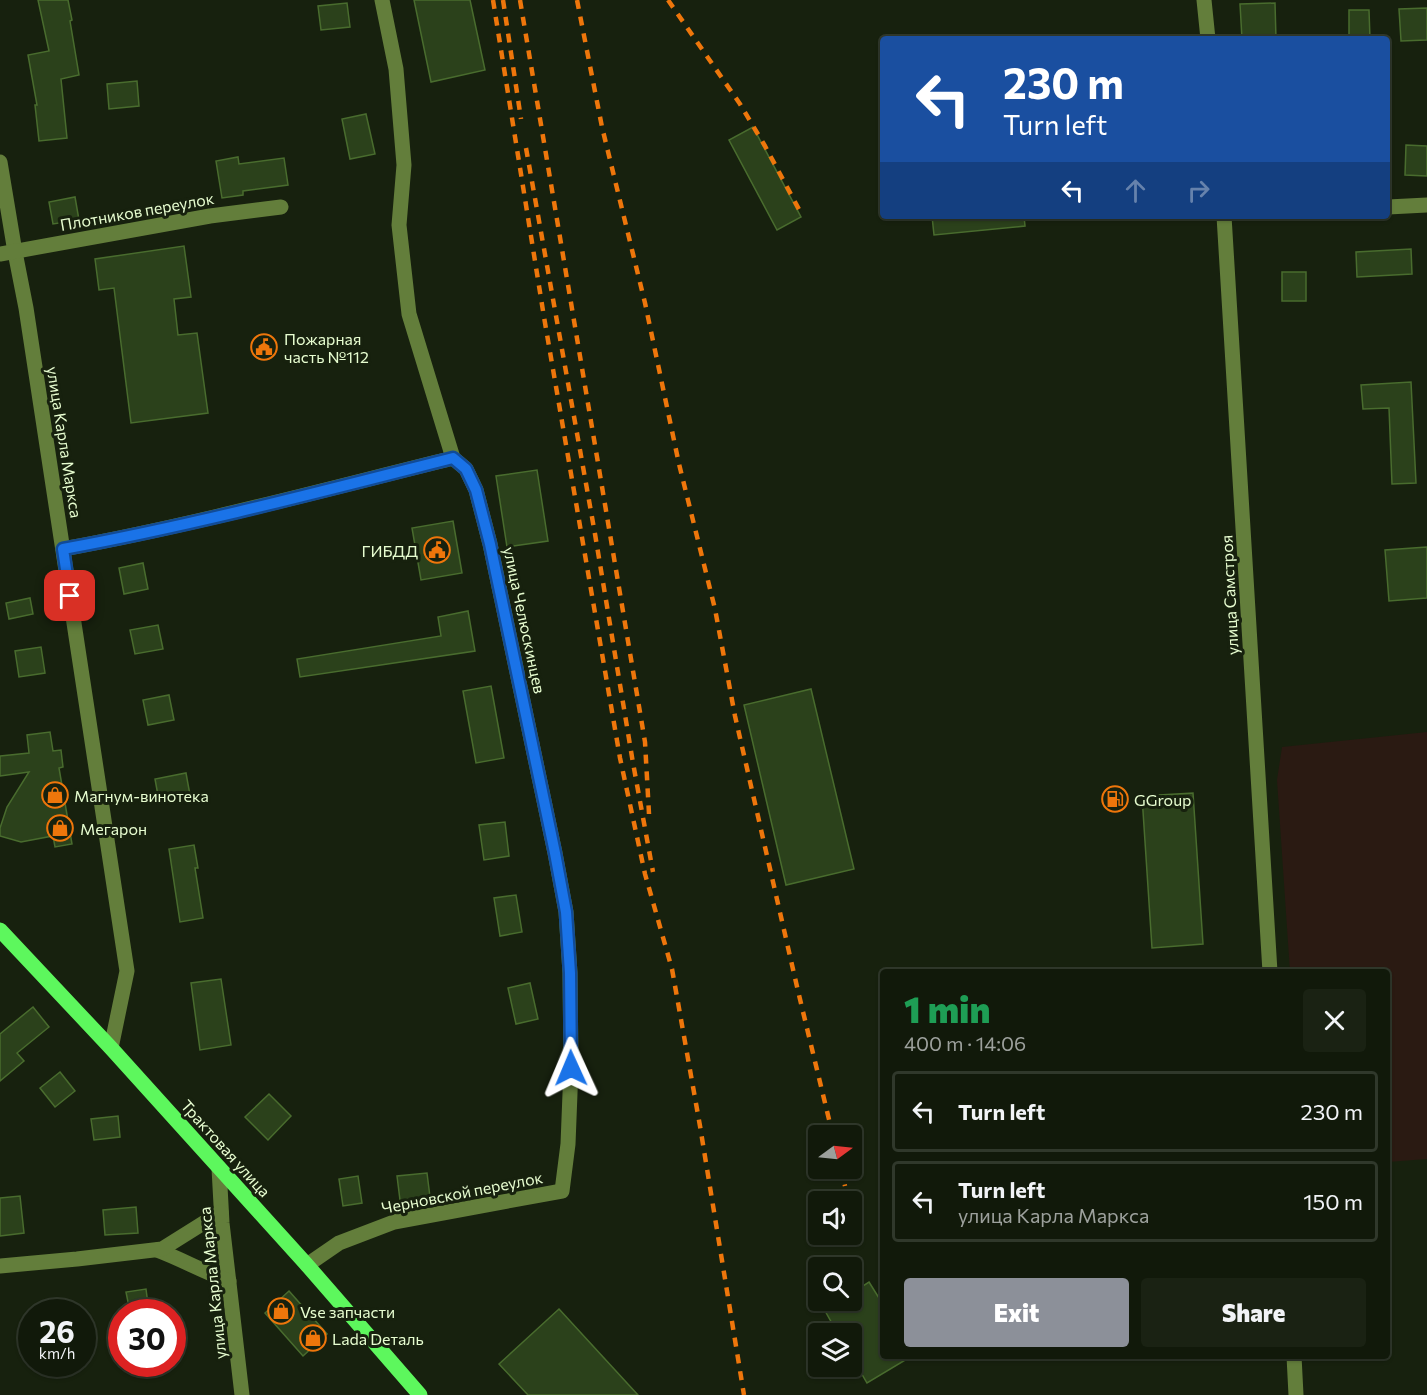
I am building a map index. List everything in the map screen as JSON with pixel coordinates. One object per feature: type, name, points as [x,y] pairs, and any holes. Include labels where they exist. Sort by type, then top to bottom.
[{"type":"main road","name":"Трактовая улица","points":[[0,930],[111,1048],[307,1265],[420,1395]]},
{"type":"street","name":"улица Челюскинцев","points":[[381,0],[397,80],[404,165],[399,225],[409,314],[453,458],[466,469],[476,490],[490,544],[566,912],[570,973],[571,1068],[568,1144],[562,1191]]},
{"type":"street","points":[[1204,0],[1208,36]]},
{"type":"street","name":"улица Карла Маркса","points":[[0,162],[7,253],[27,308],[127,971],[111,1048]]},
{"type":"street","points":[[1390,207],[1427,205]]},
{"type":"street","name":"Плотников переулок","points":[[7,253],[210,216],[281,207]]},
{"type":"street","name":"улица Самстроя","points":[[1224,219],[1270,969]]},
{"type":"street","points":[[63,549],[213,518],[453,458]]},
{"type":"street","name":"улица Карла Маркса","points":[[219,1168],[221,1212],[242,1395]]},
{"type":"street","name":"Черновской переулок","points":[[307,1265],[339,1243],[394,1222],[562,1191]]},
{"type":"street","points":[[0,1266],[162,1249],[221,1212]]},
{"type":"street","points":[[157,1250],[229,1281]]},
{"type":"street","points":[[1293,1359],[1296,1395]]},
{"type":"shaded area","points":[[1427,732],[1427,1159],[1390,1162],[1390,969],[1290,969],[1277,780],[1282,747]]},
{"type":"building","points":[[38,0],[68,0],[79,75],[61,79],[67,138],[39,141],[35,105],[37,105],[28,55],[49,51]]},
{"type":"building","points":[[414,0],[470,0],[485,70],[431,82]]},
{"type":"building","points":[[347,3],[350,27],[321,30],[318,6]]},
{"type":"building","points":[[1275,3],[1276,36],[1242,36],[1240,4]]},
{"type":"building","points":[[1427,8],[1427,40],[1401,41],[1399,9]]},
{"type":"building","points":[[1349,10],[1369,10],[1370,36],[1349,36]]},
{"type":"building","points":[[137,81],[139,106],[109,109],[107,84]]},
{"type":"building","points":[[366,114],[375,154],[350,159],[342,119]]},
{"type":"building","points":[[753,127],[801,217],[777,230],[729,140]]},
{"type":"building","points":[[1406,145],[1427,146],[1427,176],[1405,175]]},
{"type":"building","points":[[238,157],[239,164],[284,158],[288,185],[243,191],[243,195],[222,198],[216,161]]},
{"type":"building","points":[[75,197],[79,220],[53,224],[49,202]]},
{"type":"building","points":[[932,219],[1024,219],[1025,226],[934,235]]},
{"type":"building","points":[[184,246],[191,297],[174,299],[178,335],[197,333],[208,413],[131,423],[114,288],[99,290],[95,259]]},
{"type":"building","points":[[1411,249],[1412,274],[1357,277],[1356,252]]},
{"type":"building","points":[[1282,272],[1306,272],[1306,301],[1282,301]]},
{"type":"building","points":[[1411,382],[1416,483],[1392,484],[1389,408],[1363,409],[1361,385]]},
{"type":"building","points":[[537,470],[548,541],[507,547],[496,476]]},
{"type":"building","name":"ГИБДД","points":[[453,521],[462,573],[421,580],[412,528]]},
{"type":"building","points":[[1427,547],[1427,598],[1389,601],[1385,550]]},
{"type":"building","points":[[143,563],[148,589],[124,594],[119,568]]},
{"type":"building","points":[[30,598],[33,614],[9,619],[6,603]]},
{"type":"building","points":[[468,611],[475,651],[300,677],[297,659],[441,636],[438,617]]},
{"type":"building","points":[[158,625],[163,649],[135,654],[130,630]]},
{"type":"building","points":[[41,647],[45,673],[19,677],[15,651]]},
{"type":"building","points":[[491,686],[504,758],[476,763],[463,691]]},
{"type":"building","points":[[811,689],[854,869],[786,885],[744,705]]},
{"type":"building","points":[[169,695],[174,720],[148,725],[143,700]]},
{"type":"building","points":[[50,732],[53,751],[61,750],[63,767],[59,768],[72,844],[55,847],[53,836],[21,842],[0,836],[0,828],[7,807],[29,772],[0,776],[0,756],[29,753],[27,735]]},
{"type":"building","points":[[186,773],[190,795],[159,801],[155,779]]},
{"type":"building","points":[[1193,793],[1203,944],[1152,948],[1142,796]]},
{"type":"building","points":[[505,822],[509,856],[484,860],[479,825]]},
{"type":"building","points":[[194,845],[198,868],[195,868],[203,918],[180,922],[169,849]]},
{"type":"building","points":[[516,895],[522,932],[500,936],[494,898]]},
{"type":"building","points":[[221,979],[231,1045],[200,1050],[191,983]]},
{"type":"building","points":[[530,983],[538,1019],[516,1024],[508,988]]},
{"type":"building","points":[[33,1007],[49,1027],[17,1053],[24,1061],[0,1081],[0,1034]]},
{"type":"building","points":[[60,1072],[75,1091],[55,1107],[40,1088]]},
{"type":"building","points":[[269,1094],[291,1116],[268,1140],[245,1117]]},
{"type":"building","points":[[118,1116],[120,1137],[94,1140],[91,1119]]},
{"type":"building","points":[[427,1173],[430,1197],[400,1200],[397,1176]]},
{"type":"building","points":[[358,1176],[362,1203],[343,1206],[339,1179]]},
{"type":"building","points":[[20,1196],[24,1233],[0,1236],[0,1198]]},
{"type":"building","points":[[136,1207],[138,1233],[105,1235],[103,1210]]},
{"type":"building","points":[[869,1282],[880,1300],[880,1359],[907,1359],[867,1383],[862,1374],[862,1323],[832,1323],[825,1311],[862,1311],[862,1287]]},
{"type":"building","points":[[146,1289],[147,1299],[127,1299],[126,1292]]},
{"type":"building","points":[[289,1291],[327,1334],[303,1356],[265,1313]]},
{"type":"building","points":[[559,1309],[638,1395],[528,1395],[499,1364]]},
{"type":"railway","points":[[493,0],[544,317],[620,758],[645,874],[672,969],[744,1395]]},
{"type":"railway","points":[[503,0],[521,119]]},
{"type":"railway","points":[[520,0],[645,742],[649,814]]},
{"type":"railway","points":[[577,0],[602,127],[645,303],[679,464],[715,609],[735,716],[830,1125]]},
{"type":"railway","points":[[668,0],[740,104],[802,215]]},
{"type":"railway","points":[[526,148],[653,872]]},
{"type":"railway","points":[[843,1179],[845,1186]]},
{"type":"place","name":"Пожарная часть №112","points":[[264,347]]},
{"type":"place","name":"ГИБДД","points":[[437,550]]},
{"type":"place","name":"Магнум-винотека","points":[[55,795]]},
{"type":"place","name":"GGroup","points":[[1115,799]]},
{"type":"place","name":"Мегарон","points":[[60,828]]},
{"type":"place","name":"Vse запчасти","points":[[281,1311]]},
{"type":"place","name":"Lada Dеталь","points":[[313,1338]]},
{"type":"route","points":[[70,596],[63,549],[213,518],[453,458],[466,469],[476,490],[490,544],[566,912],[570,973],[571,1068]]}]
